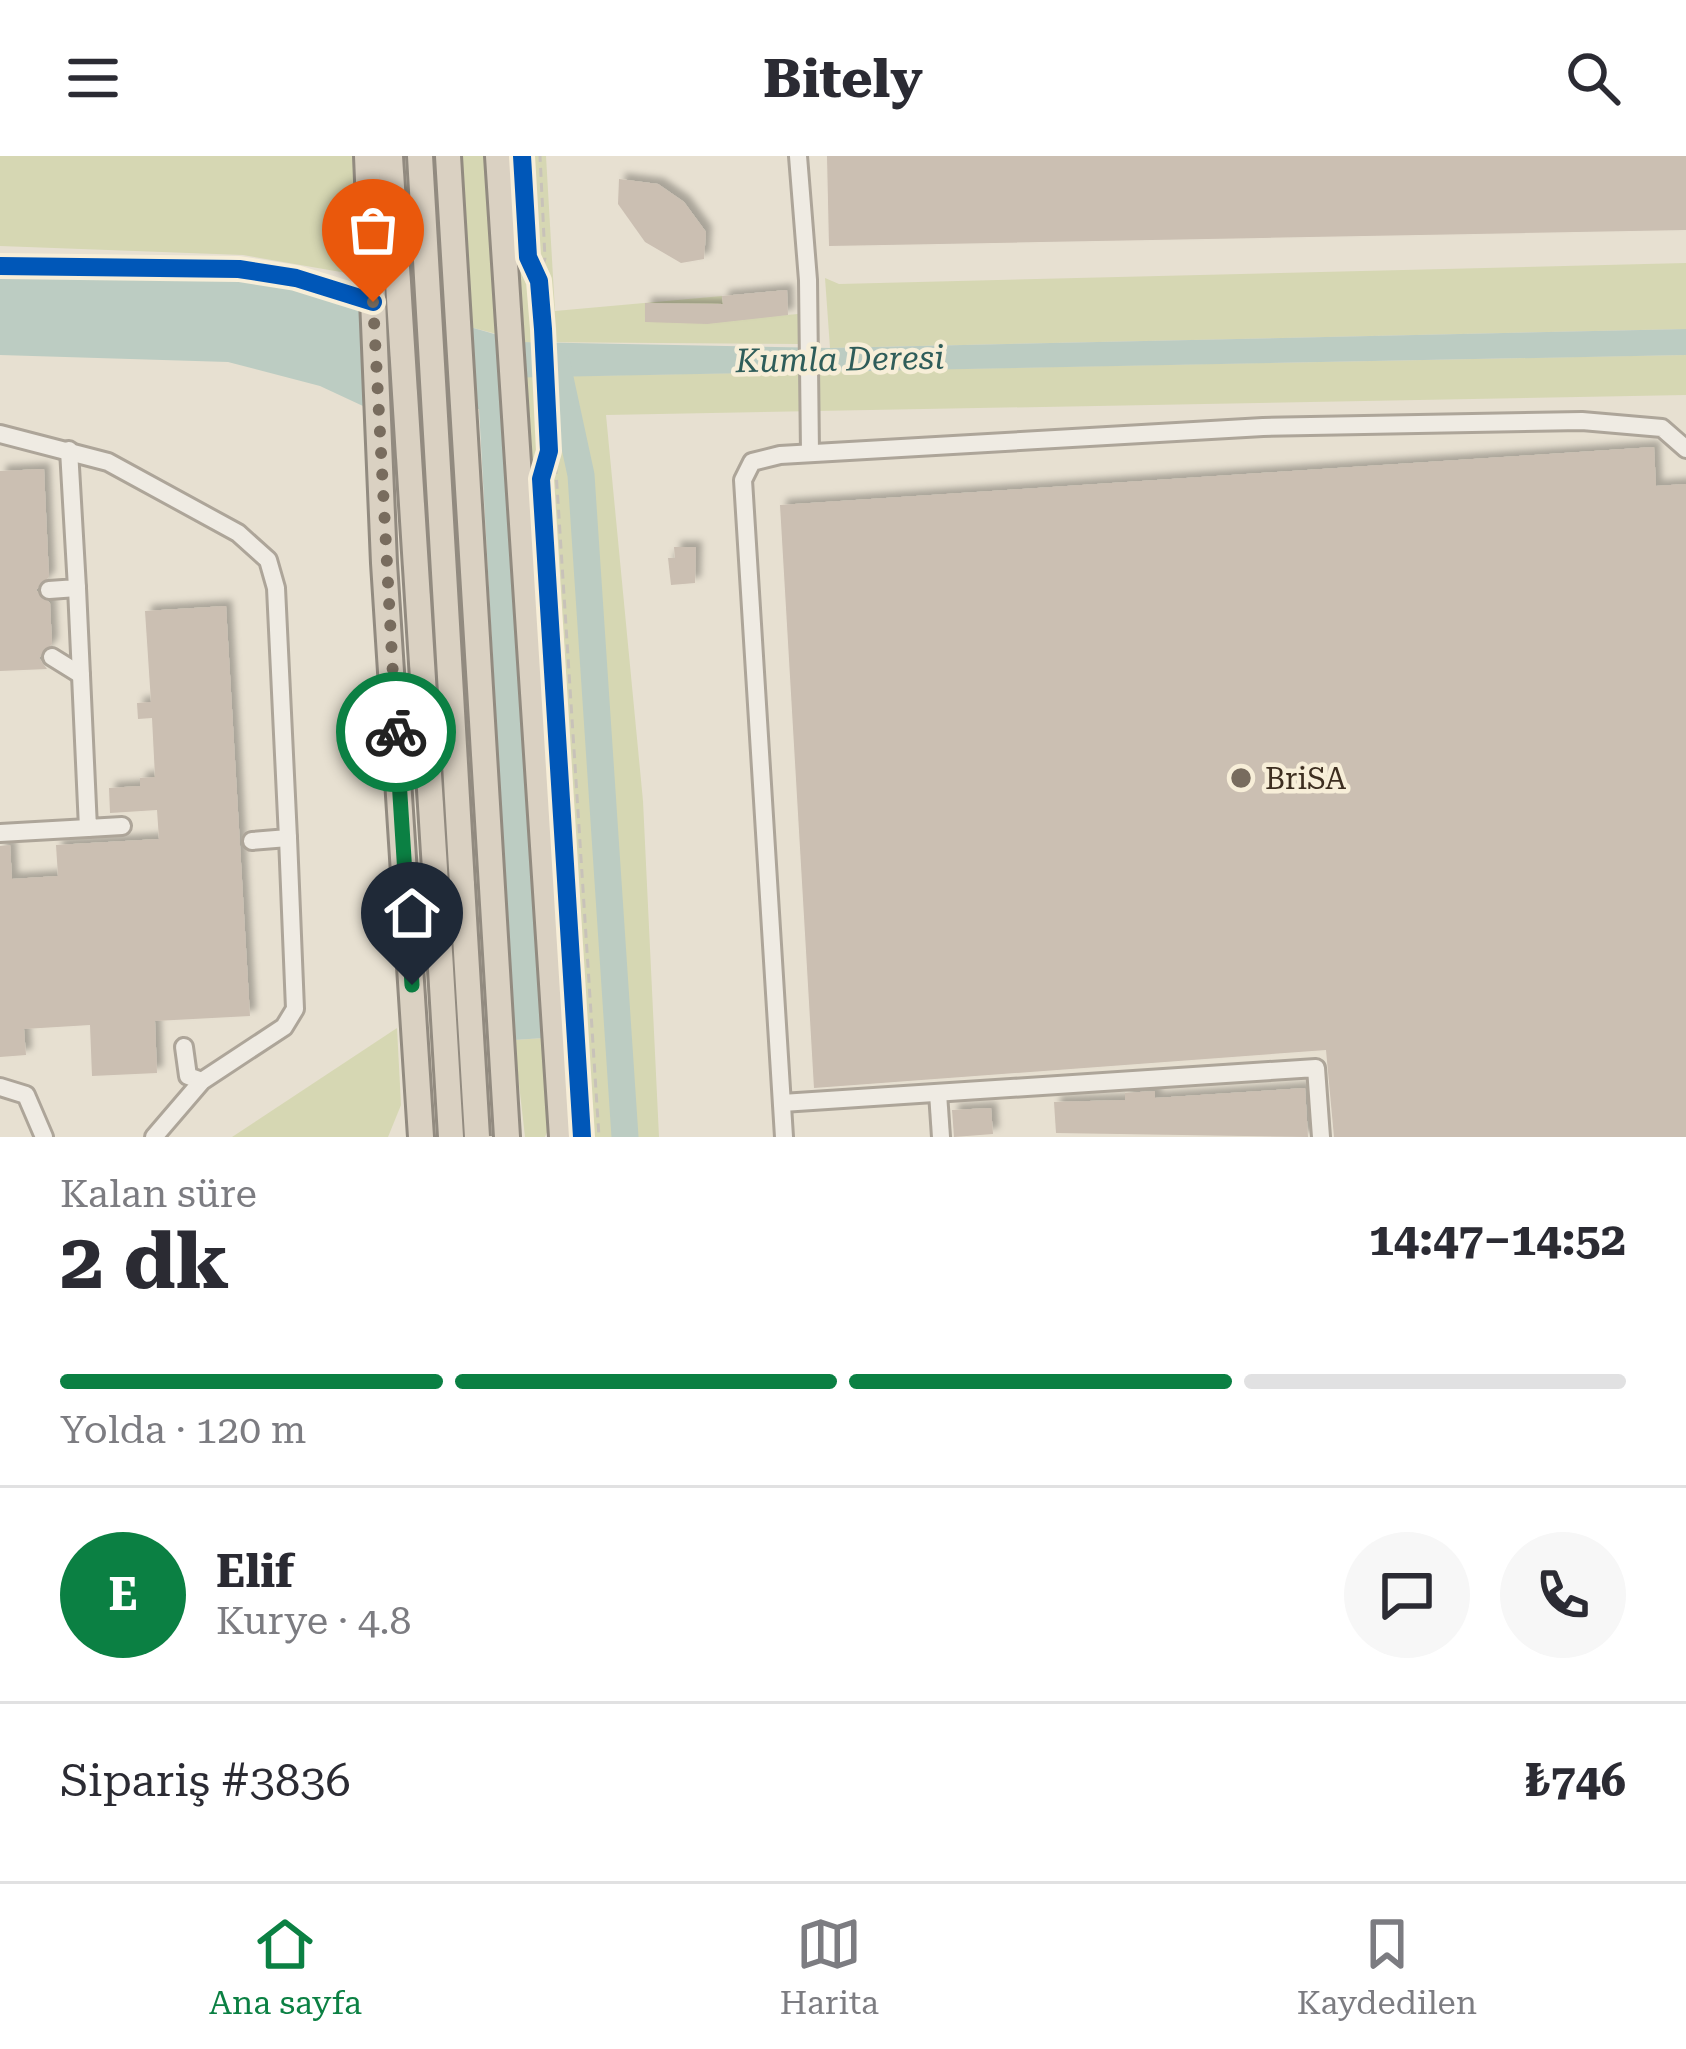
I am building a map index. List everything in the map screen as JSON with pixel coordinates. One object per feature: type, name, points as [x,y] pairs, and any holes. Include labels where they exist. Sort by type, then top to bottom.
[{"type":"highway","points":[[367,156],[390,411],[393,678],[421,1137]]},
{"type":"highway","points":[[381,313],[390,156]]},
{"type":"highway","points":[[420,156],[477,1137]]},
{"type":"highway","points":[[448,156],[507,1137]]},
{"type":"highway","points":[[498,156],[562,1137]]},
{"type":"highway","points":[[390,411],[403,435],[451,1137]]},
{"type":"highway","points":[[393,678],[403,435]]},
{"type":"highway","points":[[437,457],[477,662]]},
{"type":"highway","points":[[417,1073],[441,1095],[460,1098],[482,1095],[504,1077]]},
{"type":"highway","points":[[402,1137],[420,1111]]},
{"type":"street","points":[[798,156],[808,303],[810,453]]},
{"type":"street","points":[[0,266],[239,268],[296,278],[381,313]]},
{"type":"street","points":[[784,1137],[743,480],[752,462],[810,453],[1263,427],[1560,422],[1662,428],[1686,449]]},
{"type":"street","points":[[0,434],[108,462],[238,533],[268,560],[276,588],[295,1009],[284,1027],[202,1081],[154,1137]]},
{"type":"street","points":[[69,450],[88,828]]},
{"type":"street","points":[[49,590],[77,588]]},
{"type":"street","points":[[52,657],[81,675]]},
{"type":"street","points":[[0,833],[122,826]]},
{"type":"street","points":[[252,841],[288,838]]},
{"type":"street","points":[[184,1047],[188,1076],[202,1081]]},
{"type":"street","points":[[782,1103],[1316,1068],[1321,1137]]},
{"type":"street","points":[[0,1087],[26,1095],[44,1137]]},
{"type":"street","points":[[938,1093],[941,1137]]},
{"type":"path","points":[[522,156],[528,257],[540,289]]},
{"type":"path","points":[[540,156],[545,258],[540,289]]},
{"type":"path","points":[[548,443],[541,479],[582,1137]]},
{"type":"path","points":[[548,443],[556,471],[598,1137]]},
{"type":"green space","points":[[0,156],[356,156],[364,276],[243,255],[0,246]]},
{"type":"green space","points":[[457,156],[489,156],[504,336],[470,327]]},
{"type":"green space","points":[[505,156],[546,156],[555,311],[722,296],[725,320],[798,314],[800,344],[522,342]]},
{"type":"green space","points":[[1686,263],[1686,329],[830,348],[825,278],[839,284]]},
{"type":"green space","points":[[1686,355],[1686,395],[606,415],[643,801],[659,1137],[572,1137],[526,377]]},
{"type":"green space","points":[[397,1028],[401,1105],[388,1137],[232,1137]]},
{"type":"green space","points":[[544,1038],[551,1123],[545,1137],[525,1137],[514,1040]]},
{"type":"water","name":"Kumla Deresi","points":[[0,272],[265,282],[337,299],[374,318],[470,327],[522,342],[830,348],[1686,329],[1686,355],[499,378],[544,1038],[514,1040],[479,409],[378,413],[320,386],[228,362],[0,355]]},
{"type":"building","points":[[827,156],[1686,156],[1686,230],[829,246]]},
{"type":"building","points":[[619,179],[658,184],[684,202],[706,232],[704,259],[681,263],[645,242],[618,204]]},
{"type":"building","points":[[787,290],[788,315],[707,324],[645,322],[645,303],[723,304],[722,296]]},
{"type":"building","name":"BriSA","points":[[1654,447],[1656,486],[1686,484],[1686,1137],[1334,1137],[1326,1050],[814,1088],[780,505]]},
{"type":"building","points":[[44,469],[49,577],[36,590],[50,603],[52,644],[39,658],[47,669],[0,671],[0,471]]},
{"type":"building","points":[[674,547],[696,547],[695,583],[671,585],[668,558],[675,558]]},
{"type":"building","points":[[226,606],[250,1016],[155,1021],[157,1073],[92,1076],[90,1025],[24,1029],[26,1055],[0,1057],[0,846],[10,845],[12,879],[58,876],[56,845],[159,839],[157,810],[110,813],[109,788],[140,786],[140,778],[155,777],[152,718],[138,719],[137,703],[151,702],[145,611]]},
{"type":"building","points":[[1305,1088],[1308,1137],[1056,1133],[1054,1102],[1125,1100],[1125,1093],[1155,1091],[1155,1098]]},
{"type":"building","points":[[991,1108],[993,1134],[954,1137],[952,1110]]},
{"type":"waterway","points":[[557,364],[581,475],[625,1137]]},
{"type":"cycle path","points":[[522,156],[528,257],[539,281],[543,329],[549,451],[541,479],[582,1137]]},
{"type":"cycle path","points":[[0,266],[239,269],[296,278],[373,302]]},
{"type":"way so far","points":[[373,302],[396,732]]},
{"type":"place","name":"BriSA","points":[[1241,778]]},
{"type":"route","points":[[396,732],[412,985]]}]
